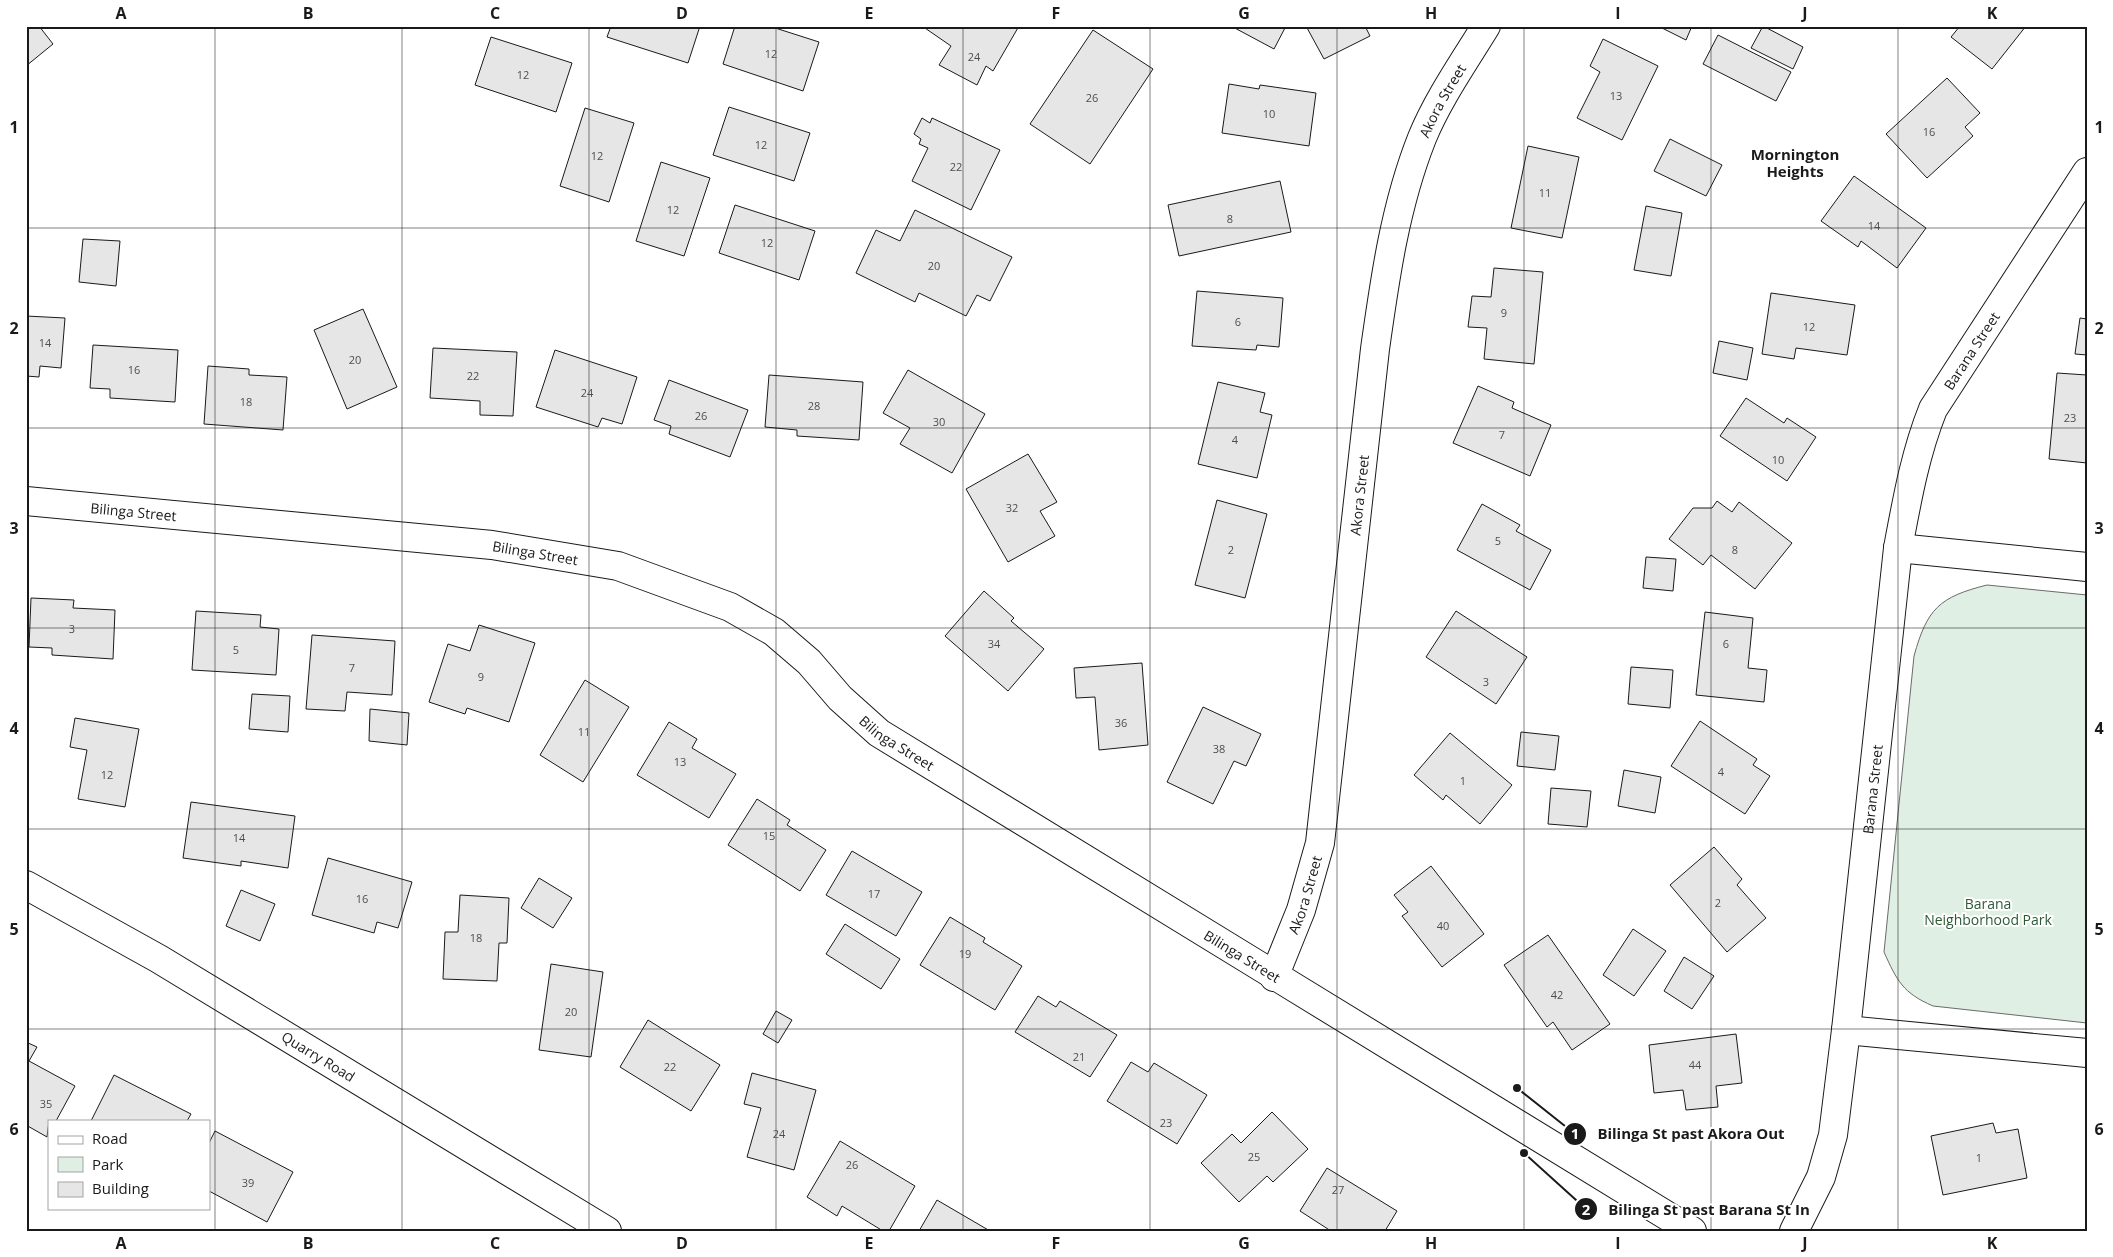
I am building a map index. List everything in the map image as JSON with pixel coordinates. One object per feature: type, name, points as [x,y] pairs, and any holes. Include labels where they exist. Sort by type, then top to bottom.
[{"type":"street","name":"Akora Street","points":[[1274,977],[1301,910],[1320,843],[1375,349],[1386,273],[1401,201],[1422,137],[1453,79],[1486,26]]},
{"type":"street","name":"Barana Street","points":[[1794,1231],[1821,1177],[1833,1135],[1898,548],[1917,452],[1933,409],[2087,172]]},
{"type":"street","name":"Bilinga Street","points":[[26,501],[492,546],[618,566],[683,588],[730,607],[774,632],[809,662],[840,698],[878,733],[1692,1231]]},
{"type":"street","points":[[1898,548],[2087,567]]},
{"type":"street","name":"Quarry Road","points":[[26,885],[159,959],[607,1231]]},
{"type":"street","points":[[1846,1030],[2087,1052]]},
{"type":"green space","name":"Barana Neighborhood Park","points":[[1987,585],[2087,595],[2087,1023],[1933,1006],[1915,996],[1902,985],[1884,952],[1914,656],[1924,627],[1937,607],[1957,595]]},
{"type":"building","points":[[26,26],[39,26],[53,44],[26,66]]},
{"type":"building","points":[[611,26],[700,26],[688,63],[607,37]]},
{"type":"building","points":[[735,26],[769,26],[819,42],[803,91],[723,64]]},
{"type":"building","points":[[922,26],[1019,26],[993,71],[986,66],[977,85],[939,65],[951,46]]},
{"type":"building","points":[[1231,26],[1286,26],[1274,49]]},
{"type":"building","points":[[1306,26],[1365,26],[1370,36],[1324,59]]},
{"type":"building","points":[[1658,26],[1692,26],[1686,40]]},
{"type":"building","points":[[1763,26],[1803,47],[1793,69],[1751,48]]},
{"type":"building","points":[[1960,26],[2026,26],[1992,69],[1951,37]]},
{"type":"building","points":[[1093,30],[1153,69],[1090,164],[1030,124]]},
{"type":"building","points":[[1718,35],[1791,72],[1776,101],[1703,64]]},
{"type":"building","points":[[491,37],[572,63],[556,112],[475,85]]},
{"type":"building","points":[[1603,39],[1658,66],[1622,140],[1577,118],[1600,72],[1590,66]]},
{"type":"building","points":[[1947,78],[1980,113],[1965,127],[1973,136],[1927,178],[1886,134]]},
{"type":"building","points":[[1229,84],[1259,89],[1260,85],[1316,93],[1309,146],[1222,133]]},
{"type":"building","points":[[729,107],[810,133],[794,181],[713,155]]},
{"type":"building","points":[[585,108],[634,123],[609,202],[560,186]]},
{"type":"building","points":[[922,118],[930,123],[932,118],[1000,150],[971,210],[912,181],[928,148],[919,144],[921,139],[914,134]]},
{"type":"building","points":[[1670,139],[1722,165],[1706,196],[1654,171]]},
{"type":"building","points":[[1528,146],[1579,157],[1562,238],[1511,228]]},
{"type":"building","points":[[661,162],[710,178],[684,256],[636,241]]},
{"type":"building","points":[[1854,176],[1926,228],[1897,268],[1861,241],[1858,247],[1821,221]]},
{"type":"building","points":[[1280,181],[1291,232],[1179,256],[1168,205]]},
{"type":"building","points":[[735,205],[815,231],[799,280],[719,253]]},
{"type":"building","points":[[1646,206],[1682,213],[1671,276],[1634,270]]},
{"type":"building","points":[[915,210],[1012,257],[990,301],[977,295],[966,316],[919,293],[915,302],[856,273],[876,230],[900,241]]},
{"type":"building","points":[[83,239],[120,241],[116,286],[79,282]]},
{"type":"building","points":[[1494,268],[1543,272],[1534,364],[1484,359],[1487,328],[1468,327],[1472,296],[1491,297]]},
{"type":"building","points":[[1197,291],[1283,298],[1279,347],[1257,345],[1256,350],[1192,346]]},
{"type":"building","points":[[1771,293],[1855,305],[1847,355],[1796,348],[1794,359],[1762,354]]},
{"type":"building","points":[[363,309],[397,387],[347,409],[314,330]]},
{"type":"building","points":[[26,316],[65,318],[61,368],[40,366],[39,377],[26,376]]},
{"type":"building","points":[[2080,318],[2087,319],[2087,355],[2075,354]]},
{"type":"building","points":[[1719,341],[1753,348],[1747,380],[1713,373]]},
{"type":"building","points":[[93,345],[178,350],[175,402],[110,398],[110,389],[90,388]]},
{"type":"building","points":[[433,348],[517,352],[513,416],[480,415],[480,401],[430,398]]},
{"type":"building","points":[[555,350],[637,377],[622,424],[602,418],[598,427],[536,407]]},
{"type":"building","points":[[208,366],[249,369],[249,375],[287,377],[283,430],[204,424]]},
{"type":"building","points":[[908,370],[985,414],[952,473],[900,444],[910,428],[883,413]]},
{"type":"building","points":[[2057,373],[2087,375],[2087,463],[2049,459]]},
{"type":"building","points":[[769,375],[863,382],[859,440],[797,436],[797,430],[765,427]]},
{"type":"building","points":[[669,380],[748,410],[730,457],[669,434],[671,426],[654,420]]},
{"type":"building","points":[[1218,382],[1265,393],[1260,412],[1272,415],[1257,478],[1198,464]]},
{"type":"building","points":[[1478,386],[1514,402],[1512,408],[1551,425],[1530,476],[1453,443]]},
{"type":"building","points":[[1746,398],[1784,423],[1787,418],[1816,437],[1787,481],[1720,436]]},
{"type":"building","points":[[1028,454],[1057,502],[1040,511],[1055,536],[1008,562],[966,489]]},
{"type":"building","points":[[1217,500],[1267,514],[1245,598],[1195,585]]},
{"type":"building","points":[[1717,501],[1732,512],[1739,502],[1792,543],[1755,589],[1711,555],[1703,565],[1669,539],[1693,508],[1712,508]]},
{"type":"building","points":[[1482,504],[1520,525],[1516,531],[1551,550],[1530,590],[1457,550]]},
{"type":"building","points":[[1646,557],[1676,559],[1673,591],[1643,588]]},
{"type":"building","points":[[984,591],[1014,618],[1011,621],[1044,649],[1008,691],[945,636]]},
{"type":"building","points":[[31,598],[74,600],[73,608],[115,610],[113,659],[52,655],[52,648],[29,647]]},
{"type":"building","points":[[196,611],[261,615],[260,627],[279,629],[276,675],[192,670]]},
{"type":"building","points":[[1456,611],[1527,657],[1496,704],[1426,657]]},
{"type":"building","points":[[1705,612],[1753,618],[1748,668],[1767,670],[1764,702],[1696,695]]},
{"type":"building","points":[[479,625],[535,643],[509,722],[467,708],[465,714],[429,702],[448,644],[470,651]]},
{"type":"building","points":[[312,635],[395,641],[392,695],[347,692],[345,711],[306,709]]},
{"type":"building","points":[[1142,663],[1148,745],[1099,750],[1095,697],[1076,698],[1074,668]]},
{"type":"building","points":[[1631,667],[1673,670],[1670,708],[1628,704]]},
{"type":"building","points":[[585,680],[629,707],[583,782],[540,755]]},
{"type":"building","points":[[252,694],[290,696],[288,732],[249,729]]},
{"type":"building","points":[[1203,707],[1261,734],[1246,766],[1234,761],[1213,804],[1167,782]]},
{"type":"building","points":[[370,709],[409,713],[407,745],[369,741]]},
{"type":"building","points":[[75,718],[139,729],[125,807],[78,799],[87,750],[70,747]]},
{"type":"building","points":[[1700,721],[1757,759],[1753,765],[1770,776],[1745,814],[1671,766]]},
{"type":"building","points":[[669,722],[697,739],[692,748],[736,774],[709,818],[637,775]]},
{"type":"building","points":[[1521,732],[1559,736],[1555,770],[1517,766]]},
{"type":"building","points":[[1450,733],[1512,785],[1480,824],[1446,795],[1443,800],[1414,775]]},
{"type":"building","points":[[1624,770],[1661,777],[1655,813],[1618,806]]},
{"type":"building","points":[[1551,788],[1591,791],[1587,827],[1548,824]]},
{"type":"building","points":[[757,799],[790,820],[787,825],[826,850],[800,891],[728,845]]},
{"type":"building","points":[[191,802],[295,816],[288,868],[241,861],[241,866],[183,858]]},
{"type":"building","points":[[1714,847],[1742,879],[1737,885],[1766,918],[1727,952],[1670,885]]},
{"type":"building","points":[[852,851],[922,892],[896,936],[826,895]]},
{"type":"building","points":[[328,858],[412,882],[398,928],[377,922],[374,933],[312,915]]},
{"type":"building","points":[[1431,866],[1484,934],[1442,967],[1402,916],[1408,912],[1394,895]]},
{"type":"building","points":[[539,878],[572,898],[553,928],[521,908]]},
{"type":"building","points":[[241,890],[275,904],[260,941],[226,926]]},
{"type":"building","points":[[460,895],[509,898],[507,943],[499,943],[497,981],[443,979],[445,932],[458,932]]},
{"type":"building","points":[[950,917],[985,938],[983,942],[1022,966],[995,1010],[920,965]]},
{"type":"building","points":[[845,924],[900,959],[881,989],[826,954]]},
{"type":"building","points":[[1633,929],[1666,951],[1634,996],[1603,975]]},
{"type":"building","points":[[1548,935],[1610,1024],[1572,1050],[1553,1022],[1547,1027],[1504,965]]},
{"type":"building","points":[[1684,957],[1714,976],[1692,1009],[1664,991]]},
{"type":"building","points":[[551,964],[603,972],[591,1057],[539,1050]]},
{"type":"building","points":[[1038,996],[1056,1007],[1060,1001],[1117,1035],[1090,1077],[1015,1032]]},
{"type":"building","points":[[776,1011],[792,1020],[778,1043],[763,1034]]},
{"type":"building","points":[[648,1020],[720,1065],[691,1111],[620,1067]]},
{"type":"building","points":[[1736,1034],[1742,1083],[1716,1086],[1718,1107],[1686,1110],[1683,1090],[1654,1093],[1649,1045]]},
{"type":"building","points":[[26,1042],[37,1047],[29,1061],[75,1086],[57,1120],[48,1120],[47,1137],[26,1125]]},
{"type":"building","points":[[1131,1062],[1148,1072],[1154,1063],[1207,1095],[1177,1144],[1107,1101]]},
{"type":"building","points":[[752,1073],[816,1090],[794,1170],[747,1157],[761,1108],[744,1104]]},
{"type":"building","points":[[114,1075],[191,1114],[188,1120],[92,1120]]},
{"type":"building","points":[[1272,1112],[1308,1149],[1273,1182],[1267,1176],[1239,1202],[1201,1163],[1232,1134],[1241,1143]]},
{"type":"building","points":[[1993,1123],[1996,1133],[2018,1129],[2027,1178],[1943,1195],[1931,1136]]},
{"type":"building","points":[[215,1131],[293,1172],[267,1222],[210,1192],[210,1141]]},
{"type":"building","points":[[840,1141],[915,1186],[889,1231],[883,1231],[842,1206],[837,1216],[807,1197]]},
{"type":"building","points":[[1327,1168],[1397,1211],[1385,1231],[1331,1231],[1300,1211]]},
{"type":"building","points":[[937,1200],[990,1231],[919,1231]]},
{"type":"place","name":"Bilinga St past Akora Out","points":[[1517,1088]]},
{"type":"place","name":"Bilinga St past Barana St In","points":[[1524,1153]]},
{"type":"district","name":"Mornington Heights","points":[[1795,162]]}]
